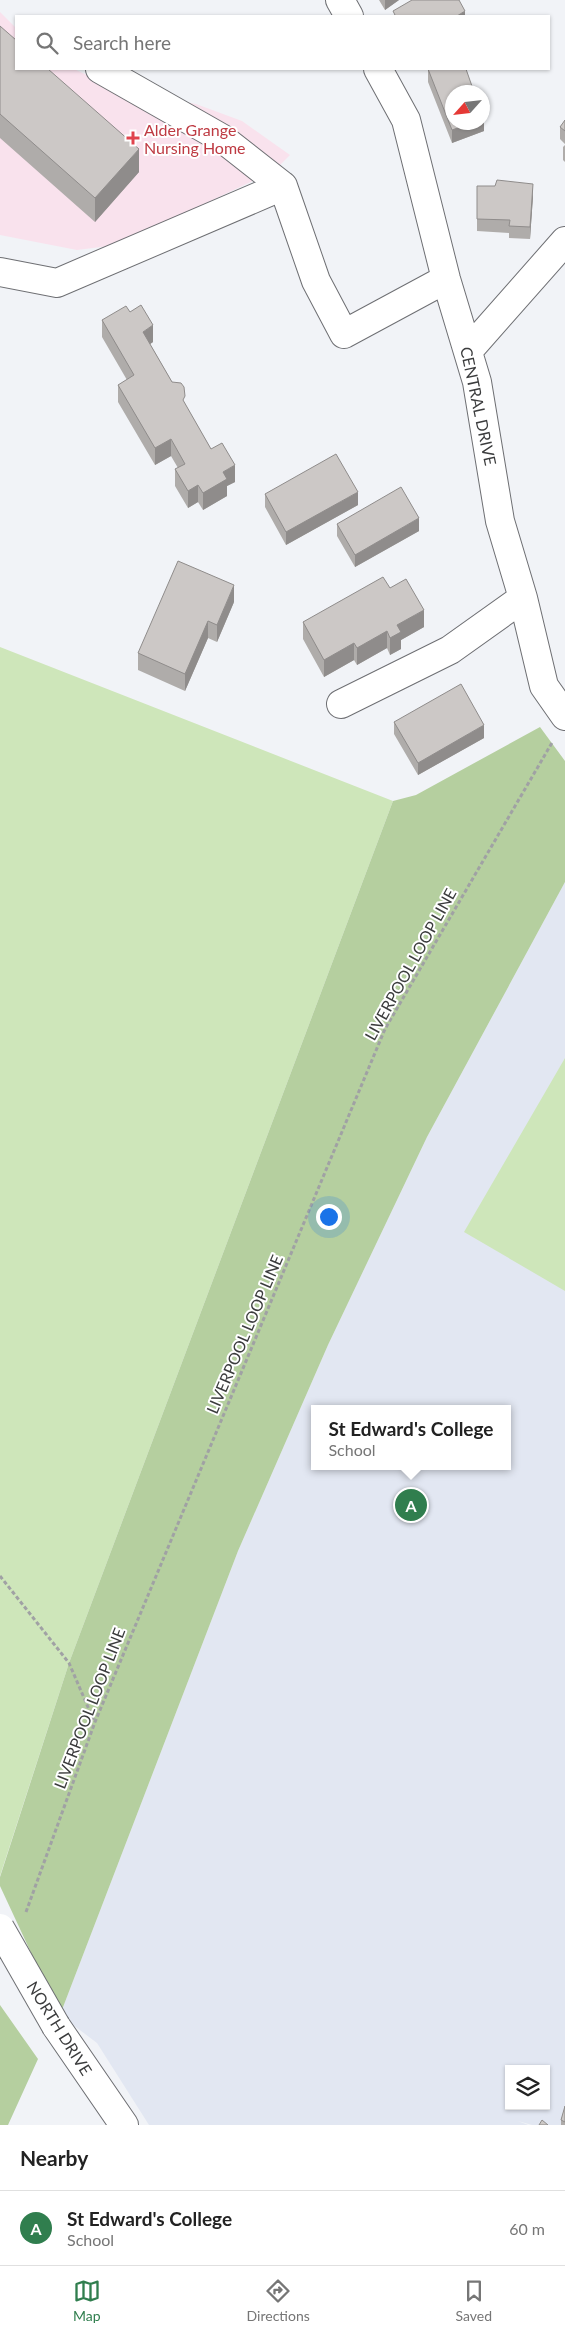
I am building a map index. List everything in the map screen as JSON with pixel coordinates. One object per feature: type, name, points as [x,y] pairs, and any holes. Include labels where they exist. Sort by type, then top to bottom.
[{"type":"street","points":[[340,0],[348,15]]},
{"type":"street","points":[[102,70],[223,139],[283,186],[316,281],[344,334],[446,279]]},
{"type":"street","name":"CENTRAL DRIVE","points":[[379,70],[406,120],[446,279],[477,382],[500,521],[523,598],[544,686],[560,727]]},
{"type":"street","points":[[0,272],[57,283],[283,186]]},
{"type":"street","points":[[468,350],[565,241]]},
{"type":"street","points":[[341,704],[450,650],[523,598]]},
{"type":"street","name":"NORTH DRIVE","points":[[12,1923],[56,2026],[124,2125]]},
{"type":"path","name":"LIVERPOOL LOOP LINE","points":[[12,1923],[385,1029],[560,727]]},
{"type":"path","points":[[0,1576],[69,1663],[95,1722]]},
{"type":"shaded area","name":"Alder Grange Nursing Home","points":[[0,12],[15,27],[15,70],[76,70],[102,82],[148,95],[196,104],[242,121],[290,155],[274,171],[117,245],[77,250],[0,235]]},
{"type":"shaded area","points":[[565,882],[565,2125],[532,2125],[518,2121],[528,2125],[149,2125],[97,2043],[60,2015],[238,1551],[328,1345],[427,1137]]},
{"type":"green space","points":[[0,647],[393,801],[69,1663],[0,1876]]},
{"type":"green space","points":[[540,727],[565,761],[565,882],[427,1137],[328,1345],[238,1551],[60,2015],[0,1886],[0,1877],[69,1663],[393,801],[416,795]]},
{"type":"green space","points":[[565,1058],[565,1291],[464,1232]]},
{"type":"green space","points":[[0,2005],[38,2059],[8,2125],[0,2125]]},
{"type":"building","points":[[412,0],[459,0],[465,11],[459,15],[395,15],[393,11]]},
{"type":"building","points":[[0,26],[15,39],[15,70],[49,70],[139,149],[95,198],[0,114]]},
{"type":"building","points":[[428,70],[466,70],[472,85],[445,85],[445,112]]},
{"type":"building","points":[[565,120],[565,131],[560,127]]},
{"type":"building","points":[[497,180],[533,184],[530,227],[509,226],[510,220],[477,219],[477,186],[495,186]]},
{"type":"building","points":[[141,305],[153,325],[143,332],[172,382],[181,383],[184,387],[185,396],[183,400],[211,449],[222,443],[235,465],[223,472],[227,479],[203,493],[198,485],[188,491],[175,469],[185,464],[171,439],[155,448],[118,385],[134,375],[102,320],[126,306],[130,312]]},
{"type":"building","points":[[336,454],[358,492],[286,532],[265,494]]},
{"type":"building","points":[[401,487],[419,518],[355,555],[337,524]]},
{"type":"building","points":[[178,561],[234,585],[217,625],[208,621],[185,674],[138,653]]},
{"type":"building","points":[[383,577],[390,588],[406,579],[424,610],[397,625],[401,632],[390,638],[387,631],[357,648],[354,643],[324,660],[303,622]]},
{"type":"building","points":[[461,684],[484,725],[418,763],[394,722]]},
{"type":"building","points":[[565,2106],[565,2122],[561,2120]]},
{"type":"building","points":[[542,2120],[548,2125],[539,2125]]},
{"type":"place","name":"Alder Grange Nursing Home","points":[[133,138]]},
{"type":"place","name":"St Edward's College","points":[[411,1505]]}]
